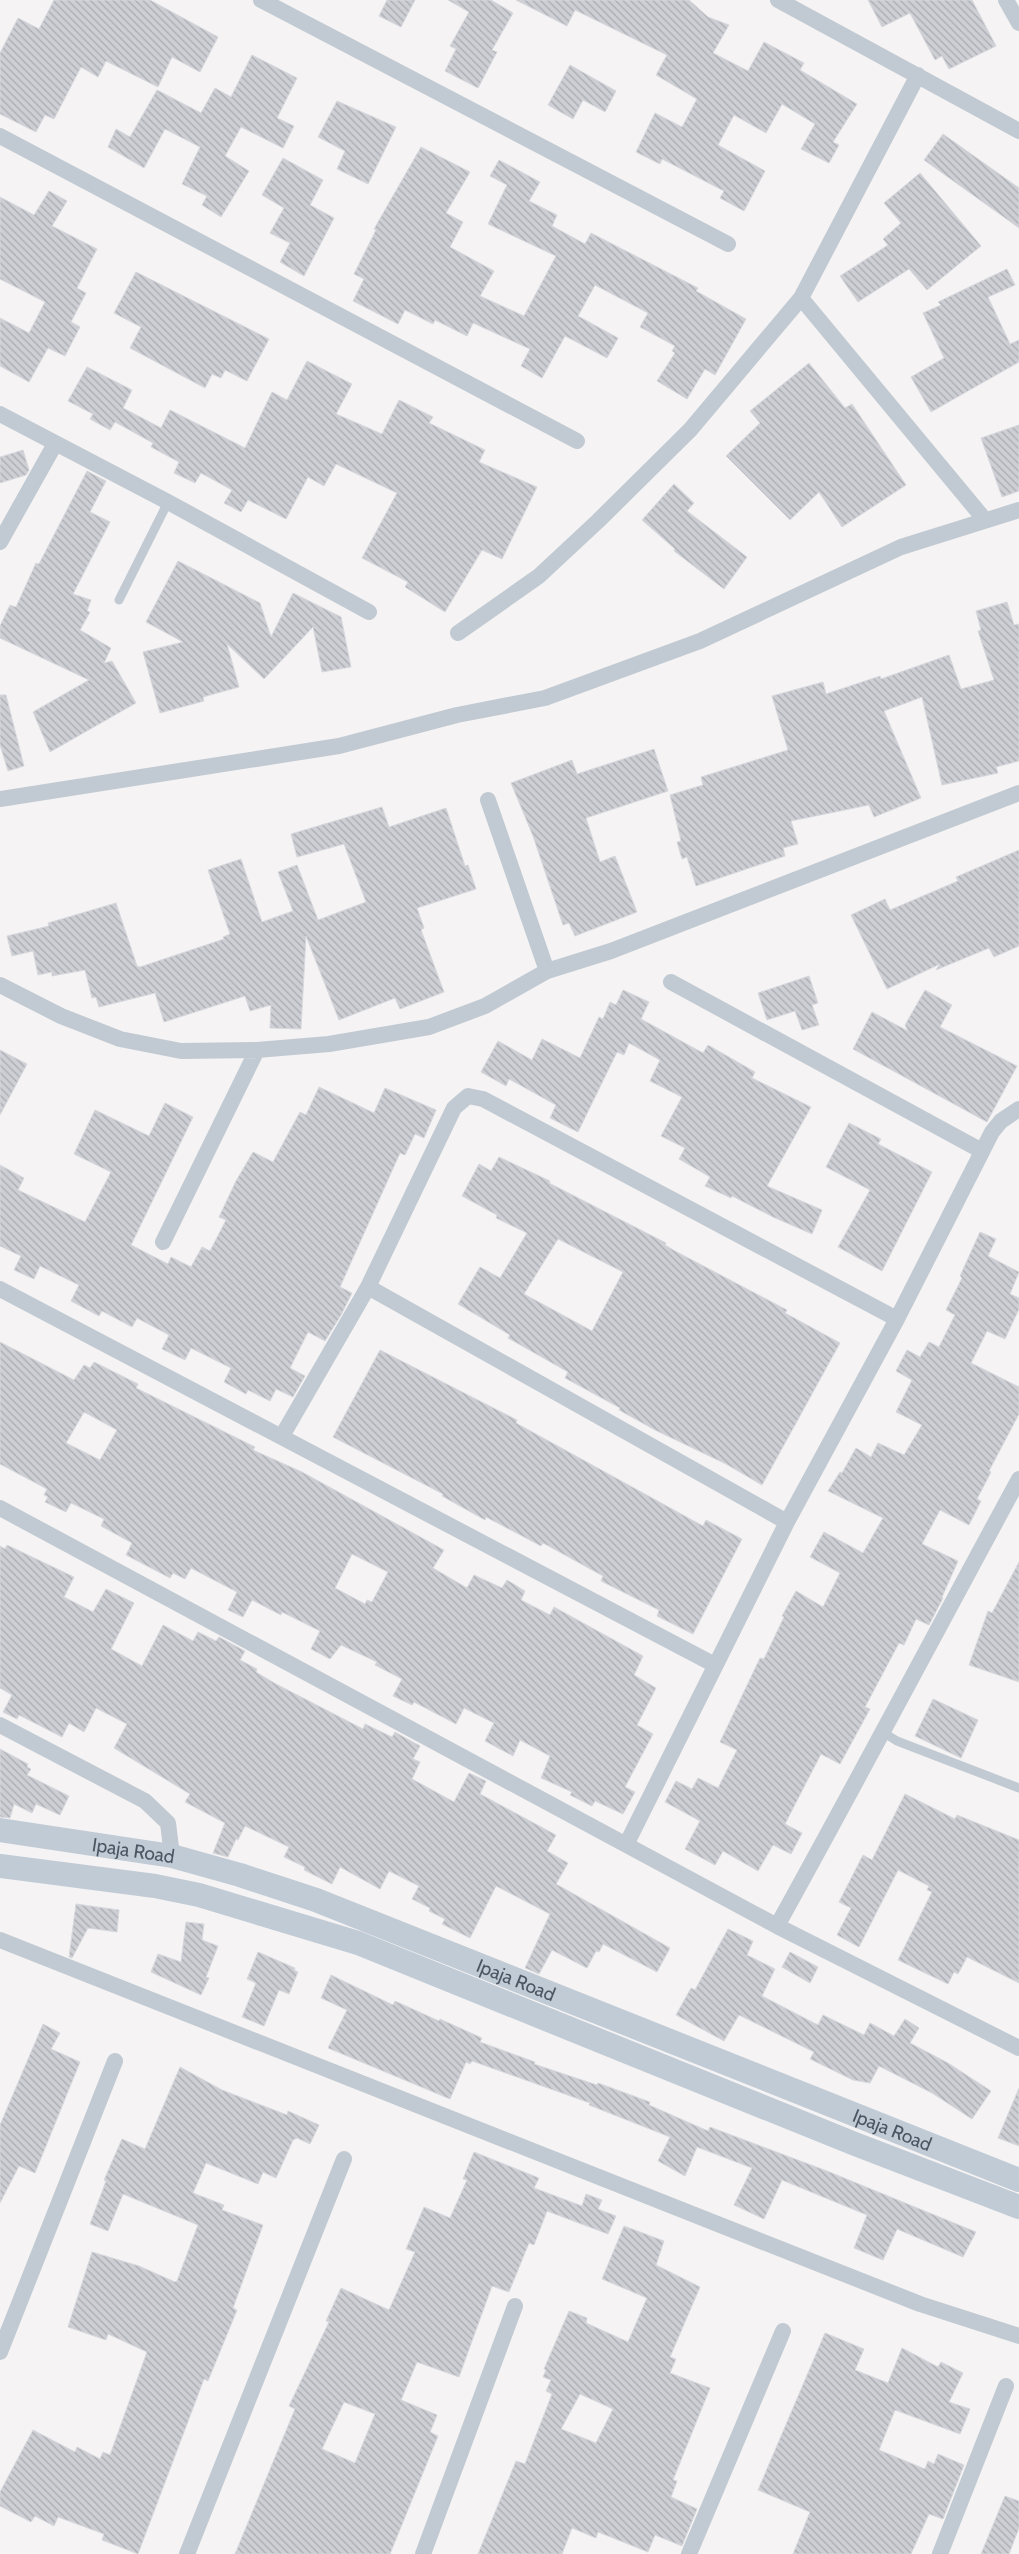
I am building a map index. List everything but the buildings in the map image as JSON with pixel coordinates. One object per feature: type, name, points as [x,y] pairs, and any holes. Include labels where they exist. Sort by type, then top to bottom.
[{"type":"main road","name":"Ipaja Road","points":[[0,1830],[172,1856],[240,1875],[316,1900],[1019,2180]]},
{"type":"main road","name":"Ipaja Road","points":[[0,1866],[156,1886],[199,1895],[358,1942],[854,2144],[1019,2207]]},
{"type":"street","points":[[261,0],[728,244]]},
{"type":"street","points":[[778,0],[1019,131]]},
{"type":"street","points":[[1006,0],[1019,23]]},
{"type":"street","points":[[458,633],[539,576],[598,521],[690,430],[801,298],[918,75]]},
{"type":"street","points":[[0,136],[577,441]]},
{"type":"street","points":[[801,298],[985,520]]},
{"type":"street","points":[[0,414],[168,502],[369,612]]},
{"type":"street","points":[[0,542],[55,444]]},
{"type":"street","points":[[0,799],[339,746],[457,715],[545,698],[700,641],[901,547],[1019,510]]},
{"type":"street","points":[[0,985],[61,1016],[120,1039],[181,1050],[257,1050],[329,1044],[429,1028],[485,1006],[547,971],[611,951],[1019,793]]},
{"type":"street","points":[[488,800],[547,971]]},
{"type":"street","points":[[670,982],[982,1151]]},
{"type":"street","points":[[164,1242],[257,1050]]},
{"type":"street","points":[[282,1436],[368,1287],[454,1108],[468,1096],[483,1099],[897,1319]]},
{"type":"street","points":[[627,1843],[787,1522],[897,1319],[992,1132],[1001,1120],[1019,1109]]},
{"type":"street","points":[[368,1287],[787,1522]]},
{"type":"street","points":[[0,1289],[282,1436],[714,1666]]},
{"type":"street","points":[[777,1926],[884,1733],[928,1646],[1019,1479]]},
{"type":"street","points":[[0,1508],[627,1843],[777,1926],[1019,2048]]},
{"type":"street","points":[[0,1725],[145,1801],[168,1823],[172,1856]]},
{"type":"street","points":[[0,1940],[911,2300],[1019,2336]]},
{"type":"street","points":[[0,2352],[115,2061]]},
{"type":"street","points":[[187,2554],[344,2159]]},
{"type":"street","points":[[424,2554],[515,2306]]},
{"type":"street","points":[[689,2554],[783,2330]]},
{"type":"street","points":[[940,2554],[1006,2386]]},
{"type":"lane","points":[[119,600],[168,502]]},
{"type":"lane","points":[[884,1733],[897,1741],[1019,1788]]}]
